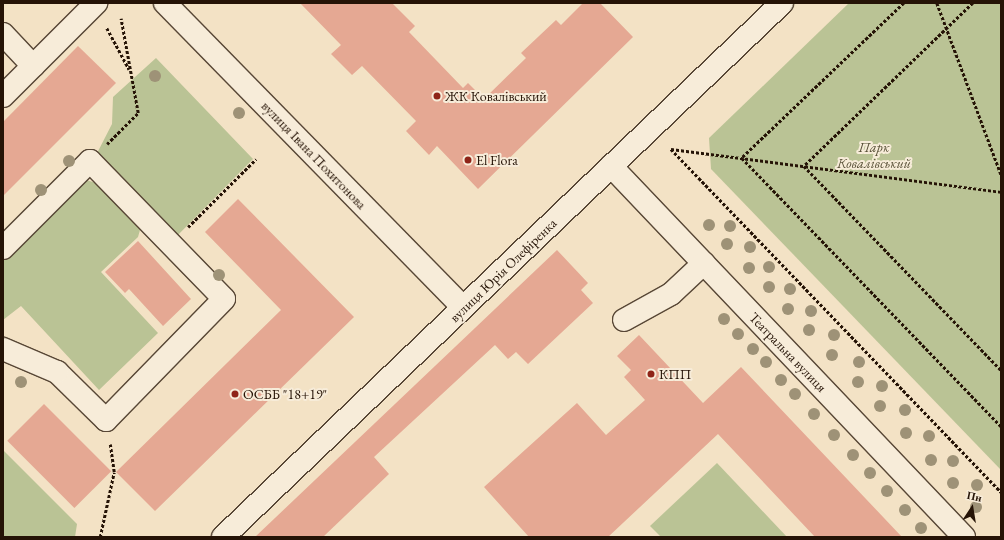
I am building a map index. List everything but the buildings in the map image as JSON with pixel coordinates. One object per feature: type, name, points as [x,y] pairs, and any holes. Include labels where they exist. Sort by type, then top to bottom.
[{"type":"street","points":[[3,96],[96,3]]},
{"type":"street","name":"вулиця Івана Похитонова","points":[[165,3],[463,307]]},
{"type":"street","name":"вулиця Юрія Олефіренка","points":[[223,537],[782,3]]},
{"type":"street","points":[[3,34],[33,66]]},
{"type":"street","points":[[3,248],[90,161],[224,298],[106,420],[57,372],[3,349]]},
{"type":"street","name":"Театральна вулиця","points":[[611,166],[964,537]]},
{"type":"street","points":[[624,320],[671,294],[704,263]]},
{"type":"path","points":[[742,158],[904,3]]},
{"type":"path","points":[[937,3],[1001,174]]},
{"type":"path","points":[[804,166],[973,3]]},
{"type":"path","points":[[90,161],[138,113],[121,19]]},
{"type":"path","points":[[105,24],[130,71]]},
{"type":"path","points":[[634,144],[1001,192]]},
{"type":"path","points":[[671,149],[1001,492]]},
{"type":"path","points":[[742,158],[1001,426]]},
{"type":"path","points":[[171,244],[256,159]]},
{"type":"path","points":[[804,166],[1001,370]]},
{"type":"path","points":[[100,537],[114,472],[106,420]]},
{"type":"green space","name":"Парк Ковалівський","points":[[849,3],[1001,3],[1001,470],[711,169],[709,138]]},
{"type":"green space","points":[[156,58],[253,159],[171,242],[93,161],[112,124],[113,97]]},
{"type":"green space","points":[[83,179],[106,186],[142,223],[138,237],[101,272],[158,333],[99,390],[21,306],[3,320],[3,260]]},
{"type":"green space","points":[[3,450],[77,524],[75,537],[3,537]]},
{"type":"green space","points":[[717,463],[787,537],[661,537],[650,526]]},
{"type":"place","name":"ЖК Ковалівський","points":[[437,96]]},
{"type":"place","name":"El Flora","points":[[468,160]]},
{"type":"place","name":"КПП","points":[[651,374]]},
{"type":"place","name":"ОСББ \"18+19\"","points":[[235,394]]}]
